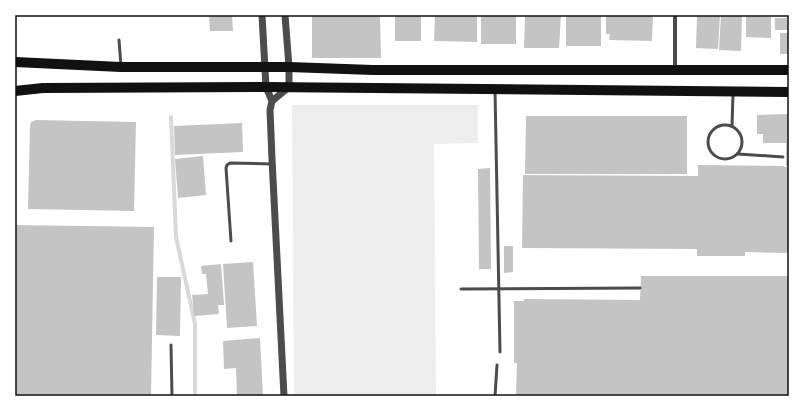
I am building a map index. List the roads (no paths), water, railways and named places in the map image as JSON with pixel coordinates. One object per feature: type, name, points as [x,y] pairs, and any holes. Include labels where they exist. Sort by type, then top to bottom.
[{"type":"main road","points":[[15,62],[121,67],[289,67],[380,70],[789,70]]},
{"type":"main road","points":[[15,88],[288,87],[789,92]]},
{"type":"main road","points":[[15,91],[43,88]]},
{"type":"street","points":[[262,15],[266,87],[272,101],[270,110],[272,164],[284,396]]},
{"type":"street","points":[[272,101],[288,87],[289,67],[285,15]]},
{"type":"street","points":[[675,15],[675,70]]},
{"type":"lane","points":[[120,40],[121,67]]},
{"type":"lane","points":[[495,89],[500,352]]},
{"type":"lane","points":[[732,126],[733,92]]},
{"type":"lane","points":[[723,125],[732,126],[738,131],[742,138],[742,146],[738,154],[732,158],[724,159],[716,156],[710,150],[708,142],[710,134],[716,128],[723,125]]},
{"type":"lane","points":[[738,154],[783,157]]},
{"type":"lane","points":[[231,241],[227,165],[230,163],[272,164]]},
{"type":"lane","points":[[461,289],[640,288]]},
{"type":"lane","points":[[171,345],[172,396]]},
{"type":"lane","points":[[495,396],[497,365]]},
{"type":"waterway","points":[[171,117],[176,237],[195,324],[195,396]]}]
